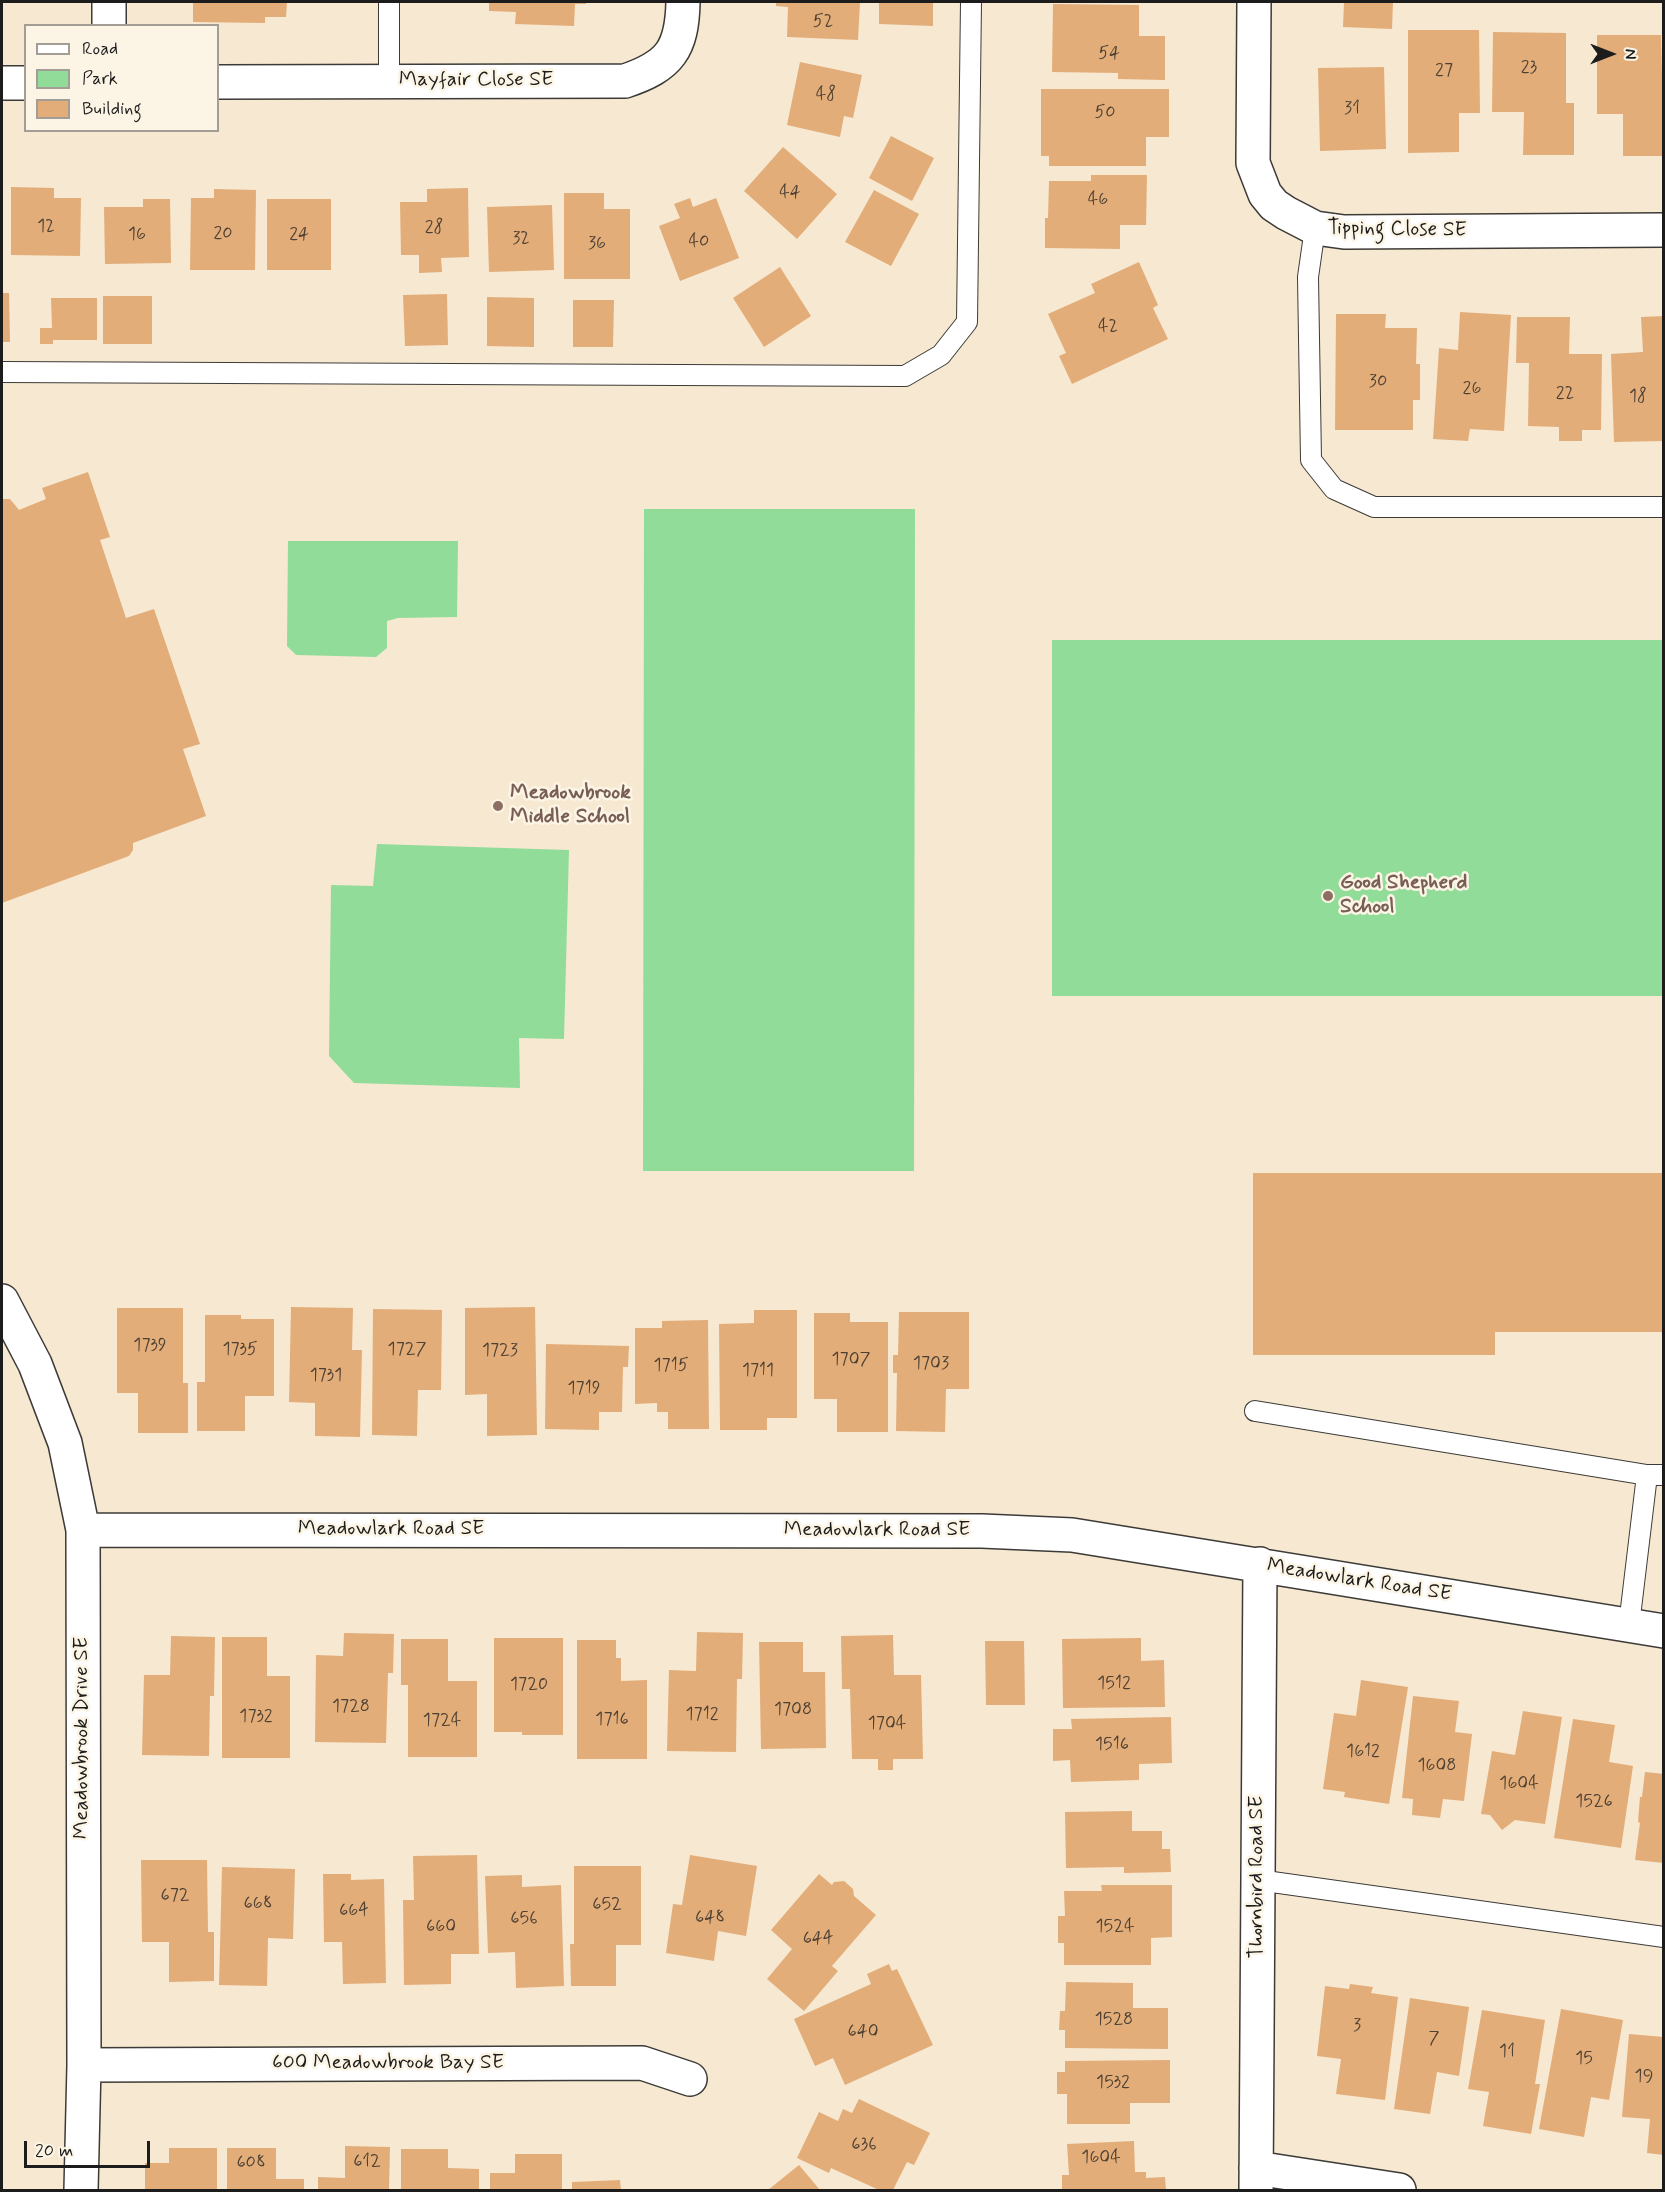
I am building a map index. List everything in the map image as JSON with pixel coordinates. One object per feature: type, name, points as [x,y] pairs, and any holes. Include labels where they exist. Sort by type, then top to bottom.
[{"type":"street","points":[[109,2],[109,24]]},
{"type":"street","name":"Mayfair Close SE","points":[[219,82],[625,81],[649,73],[663,62],[675,45],[682,26],[682,2]]},
{"type":"street","name":"Tipping Close SE","points":[[1254,2],[1253,164],[1265,194],[1274,205],[1286,213],[1315,228],[1344,232],[1664,230]]},
{"type":"street","points":[[2,83],[24,83]]},
{"type":"street","name":"Meadowbrook Drive SE","points":[[2,1301],[35,1364],[65,1443],[83,1530],[84,2065],[81,2190]]},
{"type":"street","name":"Meadowlark Road SE","points":[[83,1530],[982,1531],[1072,1535],[1664,1631]]},
{"type":"street","name":"Thornbird Road SE","points":[[1256,2179],[1260,1564]]},
{"type":"street","name":"600 Meadowbrook Bay SE","points":[[84,2065],[642,2063],[690,2079]]},
{"type":"street","points":[[1256,2179],[1399,2190]]},
{"type":"lane","points":[[389,2],[389,82]]},
{"type":"lane","points":[[2,372],[904,376],[941,355],[967,322],[971,2]]},
{"type":"lane","points":[[1315,228],[1308,277],[1311,460],[1334,489],[1374,507],[1664,507]]},
{"type":"lane","points":[[1255,1411],[1655,1475],[1629,1625]]},
{"type":"lane","points":[[1258,1880],[1664,1938]]},
{"type":"green space","points":[[644,509],[915,509],[914,1171],[643,1171]]},
{"type":"green space","points":[[288,541],[458,541],[457,617],[398,618],[387,621],[387,648],[376,657],[296,655],[287,646]]},
{"type":"green space","points":[[1052,640],[1663,640],[1663,996],[1052,996]]},
{"type":"green space","points":[[377,844],[569,850],[564,1039],[519,1038],[520,1088],[354,1083],[329,1056],[331,885],[373,886]]},
{"type":"building","points":[[193,2],[287,2],[286,17],[265,17],[265,23],[193,22]]},
{"type":"building","points":[[489,2],[586,2],[586,4],[575,4],[574,26],[515,24],[516,12],[489,11]]},
{"type":"building","points":[[776,2],[860,2],[858,40],[787,37],[788,7],[776,6]]},
{"type":"building","points":[[879,2],[933,2],[933,26],[879,24]]},
{"type":"building","points":[[1344,2],[1393,2],[1392,29],[1343,27]]},
{"type":"building","points":[[1053,4],[1139,5],[1139,36],[1165,36],[1165,80],[1118,79],[1118,73],[1052,72]]},
{"type":"building","points":[[1408,30],[1479,30],[1480,113],[1459,113],[1459,152],[1408,153]]},
{"type":"building","points":[[1493,32],[1566,33],[1566,103],[1574,103],[1574,155],[1523,155],[1524,112],[1492,112]]},
{"type":"building","points":[[1597,35],[1661,35],[1664,156],[1623,156],[1623,114],[1597,114]]},
{"type":"building","points":[[800,62],[862,75],[853,118],[844,116],[840,137],[787,125]]},
{"type":"building","points":[[1384,67],[1386,149],[1320,151],[1318,68]]},
{"type":"building","points":[[1041,89],[1169,89],[1169,137],[1146,137],[1146,166],[1049,166],[1049,156],[1041,156]]},
{"type":"building","points":[[891,136],[934,158],[912,201],[869,178]]},
{"type":"building","points":[[783,147],[837,194],[797,239],[744,191]]},
{"type":"building","points":[[1091,175],[1147,175],[1146,225],[1120,225],[1120,249],[1045,248],[1049,181],[1091,181]]},
{"type":"building","points":[[11,187],[54,188],[54,198],[81,198],[80,256],[11,255]]},
{"type":"building","points":[[468,188],[469,257],[441,258],[442,272],[419,273],[419,255],[401,255],[400,202],[427,202],[427,189]]},
{"type":"building","points":[[214,189],[256,190],[255,270],[190,270],[191,198],[214,198]]},
{"type":"building","points":[[874,190],[919,214],[891,266],[845,242]]},
{"type":"building","points":[[564,193],[604,193],[604,209],[630,209],[630,279],[564,279]]},
{"type":"building","points":[[690,198],[693,207],[716,198],[739,258],[680,281],[659,226],[680,218],[674,204]]},
{"type":"building","points":[[143,199],[170,199],[171,263],[105,264],[104,207],[143,207]]},
{"type":"building","points":[[267,199],[331,199],[331,270],[267,270]]},
{"type":"building","points":[[552,205],[554,270],[489,272],[487,207]]},
{"type":"building","points":[[1139,262],[1158,305],[1153,308],[1168,339],[1072,384],[1059,356],[1066,353],[1048,314],[1095,293],[1091,284]]},
{"type":"building","points":[[780,267],[811,316],[764,347],[733,298]]},
{"type":"building","points":[[2,293],[9,293],[10,342],[2,342]]},
{"type":"building","points":[[447,294],[448,345],[405,346],[403,295]]},
{"type":"building","points":[[103,296],[152,296],[152,344],[103,344]]},
{"type":"building","points":[[487,297],[534,298],[534,347],[487,346]]},
{"type":"building","points":[[51,298],[97,298],[97,340],[53,340],[53,344],[40,344],[40,328],[52,328]]},
{"type":"building","points":[[573,300],[614,300],[613,347],[573,347]]},
{"type":"building","points":[[1460,312],[1511,315],[1504,431],[1470,429],[1468,441],[1433,439],[1439,348],[1458,350]]},
{"type":"building","points":[[1336,314],[1386,314],[1385,328],[1417,328],[1416,364],[1420,364],[1420,400],[1413,400],[1413,430],[1335,430]]},
{"type":"building","points":[[1664,316],[1664,441],[1614,442],[1611,354],[1643,352],[1641,317]]},
{"type":"building","points":[[1517,317],[1570,317],[1569,354],[1602,354],[1601,430],[1582,430],[1582,441],[1559,441],[1559,427],[1528,426],[1529,363],[1516,363]]},
{"type":"building","points":[[88,472],[110,537],[100,540],[126,618],[154,609],[200,744],[183,749],[206,816],[133,843],[133,850],[129,856],[2,903],[2,499],[10,499],[19,510],[46,499],[42,488]]},
{"type":"building","points":[[1253,1173],[1664,1173],[1664,1332],[1495,1332],[1495,1355],[1253,1355]]},
{"type":"building","points":[[291,1307],[353,1308],[352,1350],[362,1350],[360,1437],[315,1436],[315,1403],[289,1402]]},
{"type":"building","points":[[535,1307],[537,1435],[487,1436],[487,1394],[465,1395],[465,1308]]},
{"type":"building","points":[[117,1308],[183,1308],[183,1383],[188,1383],[188,1433],[138,1433],[138,1393],[117,1393]]},
{"type":"building","points":[[373,1309],[442,1310],[441,1390],[418,1390],[417,1436],[372,1435]]},
{"type":"building","points":[[754,1310],[797,1310],[797,1418],[767,1418],[767,1430],[720,1430],[719,1324],[754,1323]]},
{"type":"building","points":[[899,1312],[969,1312],[969,1389],[946,1389],[945,1432],[896,1431],[897,1373],[893,1373],[893,1355],[898,1355]]},
{"type":"building","points":[[814,1313],[850,1313],[850,1322],[888,1322],[888,1432],[837,1432],[837,1399],[814,1399]]},
{"type":"building","points":[[205,1315],[241,1315],[241,1319],[274,1319],[274,1396],[245,1396],[245,1431],[197,1431],[197,1382],[205,1382]]},
{"type":"building","points":[[708,1320],[709,1429],[668,1429],[668,1412],[657,1412],[657,1403],[635,1404],[635,1328],[662,1328],[662,1321]]},
{"type":"building","points":[[546,1344],[629,1346],[628,1367],[623,1367],[622,1412],[599,1412],[599,1430],[545,1429]]},
{"type":"building","points":[[697,1632],[743,1633],[742,1679],[737,1679],[736,1752],[667,1751],[669,1670],[696,1671]]},
{"type":"building","points":[[344,1633],[394,1634],[393,1673],[388,1673],[386,1743],[315,1742],[316,1655],[343,1656]]},
{"type":"building","points":[[893,1635],[894,1675],[921,1675],[923,1759],[893,1759],[893,1770],[878,1770],[878,1759],[852,1759],[850,1689],[842,1689],[841,1636]]},
{"type":"building","points":[[171,1636],[215,1637],[214,1696],[210,1696],[209,1756],[142,1755],[144,1675],[170,1675]]},
{"type":"building","points":[[222,1637],[267,1637],[267,1676],[290,1676],[290,1758],[222,1758]]},
{"type":"building","points":[[494,1638],[563,1638],[563,1735],[494,1732]]},
{"type":"building","points":[[1141,1638],[1141,1661],[1164,1660],[1165,1707],[1063,1708],[1062,1639]]},
{"type":"building","points":[[401,1639],[448,1639],[448,1681],[477,1681],[477,1757],[408,1757],[408,1685],[401,1685]]},
{"type":"building","points":[[577,1640],[616,1640],[616,1658],[621,1658],[621,1681],[647,1680],[647,1759],[577,1759]]},
{"type":"building","points":[[985,1641],[1024,1641],[1025,1705],[986,1705]]},
{"type":"building","points":[[759,1642],[803,1642],[803,1672],[825,1672],[826,1748],[761,1749]]},
{"type":"building","points":[[1361,1680],[1408,1687],[1389,1804],[1344,1797],[1345,1792],[1323,1789],[1334,1713],[1356,1716]]},
{"type":"building","points":[[1413,1696],[1459,1701],[1455,1732],[1472,1734],[1464,1801],[1443,1799],[1440,1818],[1412,1815],[1413,1799],[1402,1798]]},
{"type":"building","points":[[1523,1711],[1562,1717],[1545,1824],[1515,1820],[1502,1830],[1490,1815],[1481,1814],[1492,1751],[1515,1755]]},
{"type":"building","points":[[1171,1717],[1172,1763],[1139,1764],[1139,1780],[1071,1782],[1070,1760],[1053,1761],[1053,1729],[1072,1729],[1071,1719]]},
{"type":"building","points":[[1573,1719],[1615,1725],[1609,1762],[1633,1766],[1621,1848],[1554,1838]]},
{"type":"building","points":[[1645,1772],[1664,1774],[1664,1863],[1635,1860],[1640,1823],[1638,1822],[1640,1797],[1642,1797]]},
{"type":"building","points":[[1132,1811],[1132,1831],[1162,1831],[1162,1849],[1170,1849],[1171,1872],[1124,1873],[1124,1867],[1066,1868],[1065,1812]]},
{"type":"building","points":[[477,1855],[479,1954],[451,1954],[451,1984],[404,1985],[403,1900],[414,1900],[413,1856]]},
{"type":"building","points":[[690,1855],[757,1866],[746,1936],[718,1931],[714,1961],[666,1953],[673,1904],[682,1905]]},
{"type":"building","points":[[141,1860],[207,1860],[208,1932],[214,1932],[214,1981],[169,1982],[169,1942],[142,1942]]},
{"type":"building","points":[[574,1866],[641,1866],[641,1945],[616,1945],[616,1986],[571,1986],[570,1944],[574,1944]]},
{"type":"building","points":[[222,1867],[295,1869],[293,1939],[268,1938],[267,1986],[219,1985]]},
{"type":"building","points":[[323,1874],[351,1874],[351,1880],[384,1879],[386,1983],[343,1984],[342,1942],[324,1942]]},
{"type":"building","points":[[819,1874],[832,1885],[834,1882],[844,1881],[853,1889],[854,1896],[876,1915],[832,1966],[838,1971],[804,2011],[767,1979],[792,1949],[771,1930]]},
{"type":"building","points":[[522,1875],[522,1887],[561,1885],[564,1986],[516,1988],[515,1952],[488,1953],[485,1876]]},
{"type":"building","points":[[1101,1885],[1172,1885],[1172,1937],[1151,1938],[1151,1965],[1064,1965],[1064,1943],[1058,1943],[1058,1916],[1065,1916],[1064,1891],[1102,1891]]},
{"type":"building","points":[[889,1964],[892,1971],[897,1969],[933,2045],[845,2085],[833,2058],[815,2066],[794,2019],[871,1984],[867,1974]]},
{"type":"building","points":[[1066,1982],[1133,1983],[1133,2008],[1168,2008],[1168,2049],[1065,2048],[1065,2030],[1059,2030],[1060,2011],[1065,2011]]},
{"type":"building","points":[[1350,1984],[1373,1987],[1371,1993],[1398,1997],[1385,2100],[1336,2094],[1341,2059],[1317,2056],[1325,1986],[1349,1989]]},
{"type":"building","points":[[1410,1998],[1469,2007],[1459,2076],[1437,2072],[1430,2114],[1394,2109]]},
{"type":"building","points":[[1561,2009],[1623,2020],[1609,2100],[1591,2097],[1584,2137],[1539,2129]]},
{"type":"building","points":[[1482,2010],[1545,2020],[1535,2084],[1540,2084],[1531,2134],[1483,2126],[1489,2092],[1468,2089]]},
{"type":"building","points":[[1629,2034],[1664,2037],[1664,2155],[1647,2153],[1650,2119],[1622,2117]]},
{"type":"building","points":[[1170,2060],[1170,2103],[1130,2103],[1130,2124],[1067,2124],[1067,2094],[1057,2094],[1057,2072],[1065,2072],[1065,2061]]},
{"type":"building","points":[[859,2099],[930,2133],[914,2165],[907,2162],[893,2190],[879,2190],[831,2168],[829,2173],[797,2158],[819,2112],[838,2121],[843,2109],[852,2113]]},
{"type":"building","points":[[1134,2141],[1135,2172],[1146,2172],[1146,2178],[1165,2177],[1166,2190],[1062,2190],[1062,2175],[1069,2175],[1067,2144]]},
{"type":"building","points":[[345,2146],[390,2147],[389,2190],[318,2190],[318,2177],[345,2178]]},
{"type":"building","points":[[169,2148],[217,2148],[217,2190],[145,2190],[145,2163],[169,2163]]},
{"type":"building","points":[[227,2148],[276,2148],[276,2179],[304,2179],[304,2190],[227,2190]]},
{"type":"building","points":[[401,2149],[448,2149],[448,2168],[479,2169],[479,2190],[401,2190]]},
{"type":"building","points":[[515,2154],[562,2154],[562,2190],[490,2190],[490,2173],[515,2173]]},
{"type":"building","points":[[799,2165],[820,2190],[768,2190]]},
{"type":"building","points":[[620,2180],[621,2190],[572,2190],[572,2182]]},
{"type":"place","name":"Meadowbrook Middle School","points":[[498,806]]},
{"type":"place","name":"Good Shepherd School","points":[[1328,896]]}]
